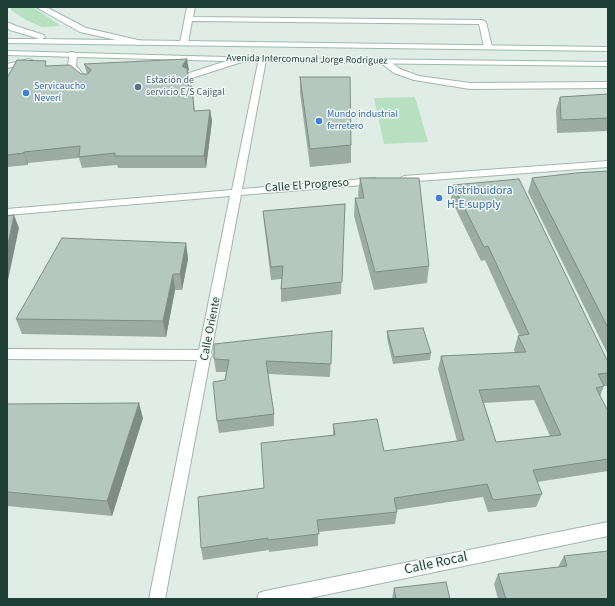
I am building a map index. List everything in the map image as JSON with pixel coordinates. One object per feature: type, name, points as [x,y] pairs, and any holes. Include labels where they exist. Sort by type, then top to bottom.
[{"type":"main road","points":[[40,7],[83,30],[139,43]]},
{"type":"main road","points":[[184,43],[191,7]]},
{"type":"main road","points":[[188,19],[482,22],[488,47]]},
{"type":"main road","points":[[7,24],[13,28],[33,35],[57,40],[84,42]]},
{"type":"main road","points":[[7,41],[84,42]]},
{"type":"main road","name":"Avenida Intercomunal Jorge Rodriguez","points":[[84,42],[608,49]]},
{"type":"main road","name":"Avenida Intercomunal Jorge Rodriguez","points":[[7,53],[262,60],[608,64]]},
{"type":"main road","points":[[7,66],[73,54],[72,66],[78,75],[88,82]]},
{"type":"main road","points":[[189,76],[242,59]]},
{"type":"main road","name":"Calle Oriente","points":[[157,599],[238,192],[262,60]]},
{"type":"main road","points":[[384,61],[397,71],[417,78],[470,86],[608,85]]},
{"type":"main road","name":"Calle El Progreso","points":[[7,212],[391,180],[514,175],[608,164]]},
{"type":"main road","points":[[7,354],[206,355]]},
{"type":"main road","name":"Calle Rocal","points":[[265,599],[608,529]]},
{"type":"green space","points":[[11,7],[33,7],[61,26],[42,27],[26,20],[11,10]]},
{"type":"green space","points":[[415,97],[428,142],[384,144],[374,98]]},
{"type":"building","points":[[187,59],[182,66],[187,68],[188,86],[192,86],[194,111],[210,110],[204,156],[115,156],[115,153],[79,157],[80,146],[7,155],[7,78],[17,60],[46,61],[45,66],[70,65],[81,74],[88,74],[91,70],[84,64]]},
{"type":"building","points":[[300,77],[350,77],[351,145],[310,149]]},
{"type":"building","points":[[608,94],[608,118],[561,120],[560,97]]},
{"type":"building","points":[[608,171],[608,328],[532,178]]},
{"type":"building","points":[[360,178],[419,178],[429,266],[375,272],[355,198],[364,198]]},
{"type":"building","points":[[519,179],[608,362],[608,373],[598,374],[604,386],[596,388],[608,411],[608,459],[533,470],[542,494],[493,500],[487,484],[394,498],[397,512],[317,520],[319,534],[268,540],[268,538],[201,548],[198,497],[264,488],[261,443],[335,435],[333,424],[377,419],[384,451],[464,440],[441,356],[526,352],[518,336],[529,334],[488,246],[484,247],[453,185]],"holes":[[[539,386],[561,435],[496,442],[479,390]]]},
{"type":"building","points":[[345,204],[342,282],[281,289],[283,266],[271,267],[263,211]]},
{"type":"building","points":[[14,215],[7,249],[7,216]]},
{"type":"building","points":[[62,238],[186,243],[180,274],[173,274],[163,321],[16,319]]},
{"type":"building","points":[[423,328],[431,353],[394,357],[387,331]]},
{"type":"building","points":[[332,331],[331,364],[266,361],[274,414],[217,421],[213,382],[225,380],[229,360],[214,359],[214,344]]},
{"type":"building","points":[[139,403],[107,501],[7,492],[7,404]]},
{"type":"building","points":[[608,551],[608,599],[506,599],[498,574],[567,566],[564,556]]},
{"type":"building","points":[[446,582],[450,599],[396,599],[394,588]]},
{"type":"place","name":"Estación de servicio E/S Cajigal","points":[[138,87]]},
{"type":"place","name":"Servicaucho Neverí","points":[[26,93]]},
{"type":"place","name":"Mundo industrial ferretero","points":[[319,121]]},
{"type":"place","name":"Distribuidora H-E supply","points":[[439,198]]}]
